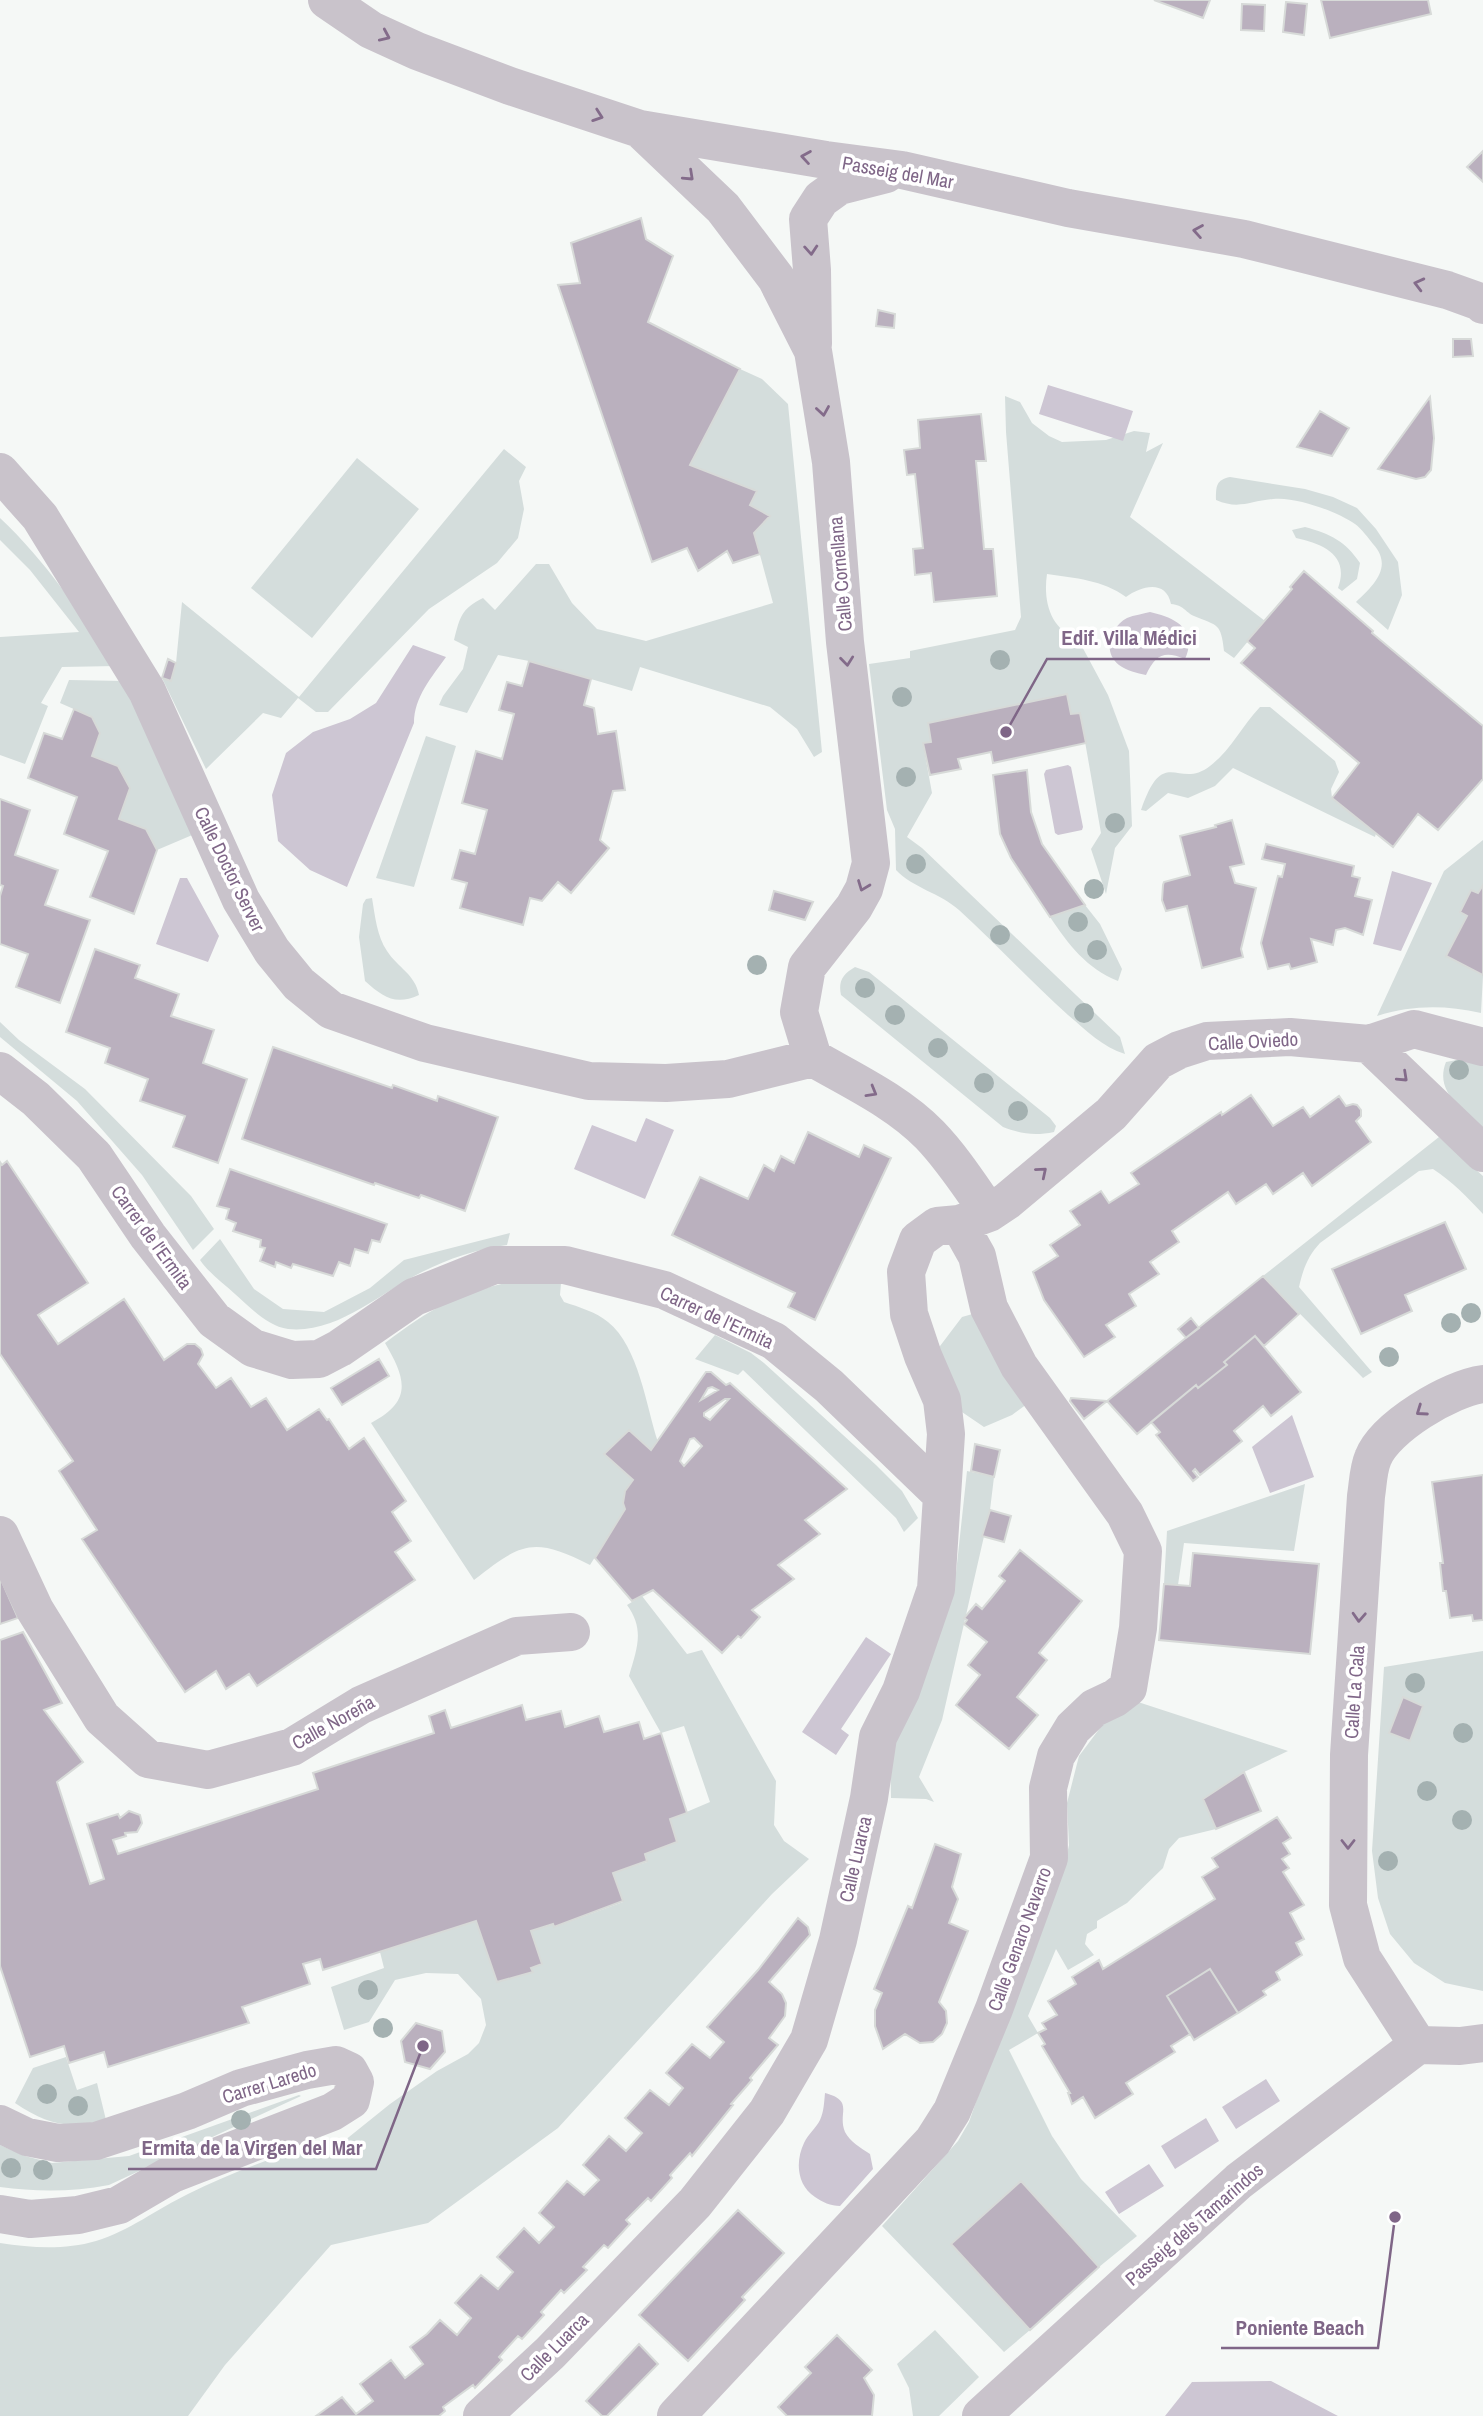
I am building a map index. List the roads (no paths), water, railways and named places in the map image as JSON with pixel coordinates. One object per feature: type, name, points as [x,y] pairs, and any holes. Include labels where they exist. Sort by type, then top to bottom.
[{"type":"street","name":"Passeig del Mar","points":[[327,0],[371,30],[417,51],[510,86],[640,129],[902,170],[1068,208],[1244,239],[1447,290],[1483,305]]},
{"type":"street","name":"Calle Cornellana","points":[[640,129],[723,208],[776,278],[814,351],[831,462],[845,642],[871,863],[864,889],[854,906],[807,967],[799,1012],[813,1058]]},
{"type":"street","points":[[814,351],[808,219],[821,199],[839,186],[902,170]]},
{"type":"street","name":"Calle Doctor Server","points":[[0,472],[40,517],[147,691],[241,900],[272,951],[299,984],[331,1010],[425,1043],[589,1081],[666,1083],[728,1079],[813,1058]]},
{"type":"street","points":[[1483,1046],[1414,1029],[1369,1044],[1483,1153]]},
{"type":"street","name":"Calle Oviedo","points":[[974,1218],[1007,1201],[1111,1114],[1158,1061],[1179,1050],[1207,1041],[1290,1037],[1369,1044]]},
{"type":"street","points":[[813,1058],[891,1104],[928,1133],[955,1162],[974,1218]]},
{"type":"street","name":"Carrer de l'Ermita","points":[[0,1071],[36,1099],[94,1156],[148,1236],[214,1320],[253,1348],[292,1360],[319,1359],[340,1348],[414,1297],[495,1265],[565,1265],[664,1290],[774,1341],[829,1386],[942,1495]]},
{"type":"street","name":"Calle Luarca","points":[[482,2416],[550,2353],[695,2203],[767,2112],[809,2040],[838,1940],[869,1798],[878,1737],[901,1691],[936,1589],[946,1434],[942,1400],[909,1314],[906,1272],[918,1240],[937,1226],[974,1218]]},
{"type":"street","name":"Calle Genaro Navarro","points":[[676,2416],[933,2141],[952,2111],[994,2009],[1049,1858],[1048,1788],[1056,1756],[1073,1728],[1094,1708],[1128,1688],[1138,1628],[1143,1551],[1125,1514],[1019,1366],[989,1308],[977,1256],[974,1218]]},
{"type":"street","name":"Calle La Cala","points":[[1418,2045],[1362,1958],[1348,1905],[1349,1755],[1366,1496],[1373,1458],[1390,1433],[1431,1404],[1483,1384]]},
{"type":"street","name":"Calle Noreña","points":[[0,1535],[35,1610],[102,1718],[148,1759],[208,1770],[292,1747],[368,1702],[517,1636],[571,1632]]},
{"type":"street","points":[[1418,2045],[1460,2046],[1483,2043]]},
{"type":"street","name":"Passeig dels Tamarindos","points":[[981,2416],[1239,2181],[1418,2045]]},
{"type":"street","name":"Carrer Laredo","points":[[0,2124],[27,2137],[58,2143],[96,2141],[187,2111],[241,2088],[307,2070],[336,2065],[349,2071],[355,2082],[351,2100],[332,2112],[172,2175],[119,2204],[66,2216],[30,2219],[0,2214]]},
{"type":"place","name":"Edif. Villa Médici","points":[[1006,732]]},
{"type":"place","name":"Ermita de la Virgen del Mar","points":[[423,2046]]},
{"type":"place","name":"Poniente Beach","points":[[1395,2217]]}]
